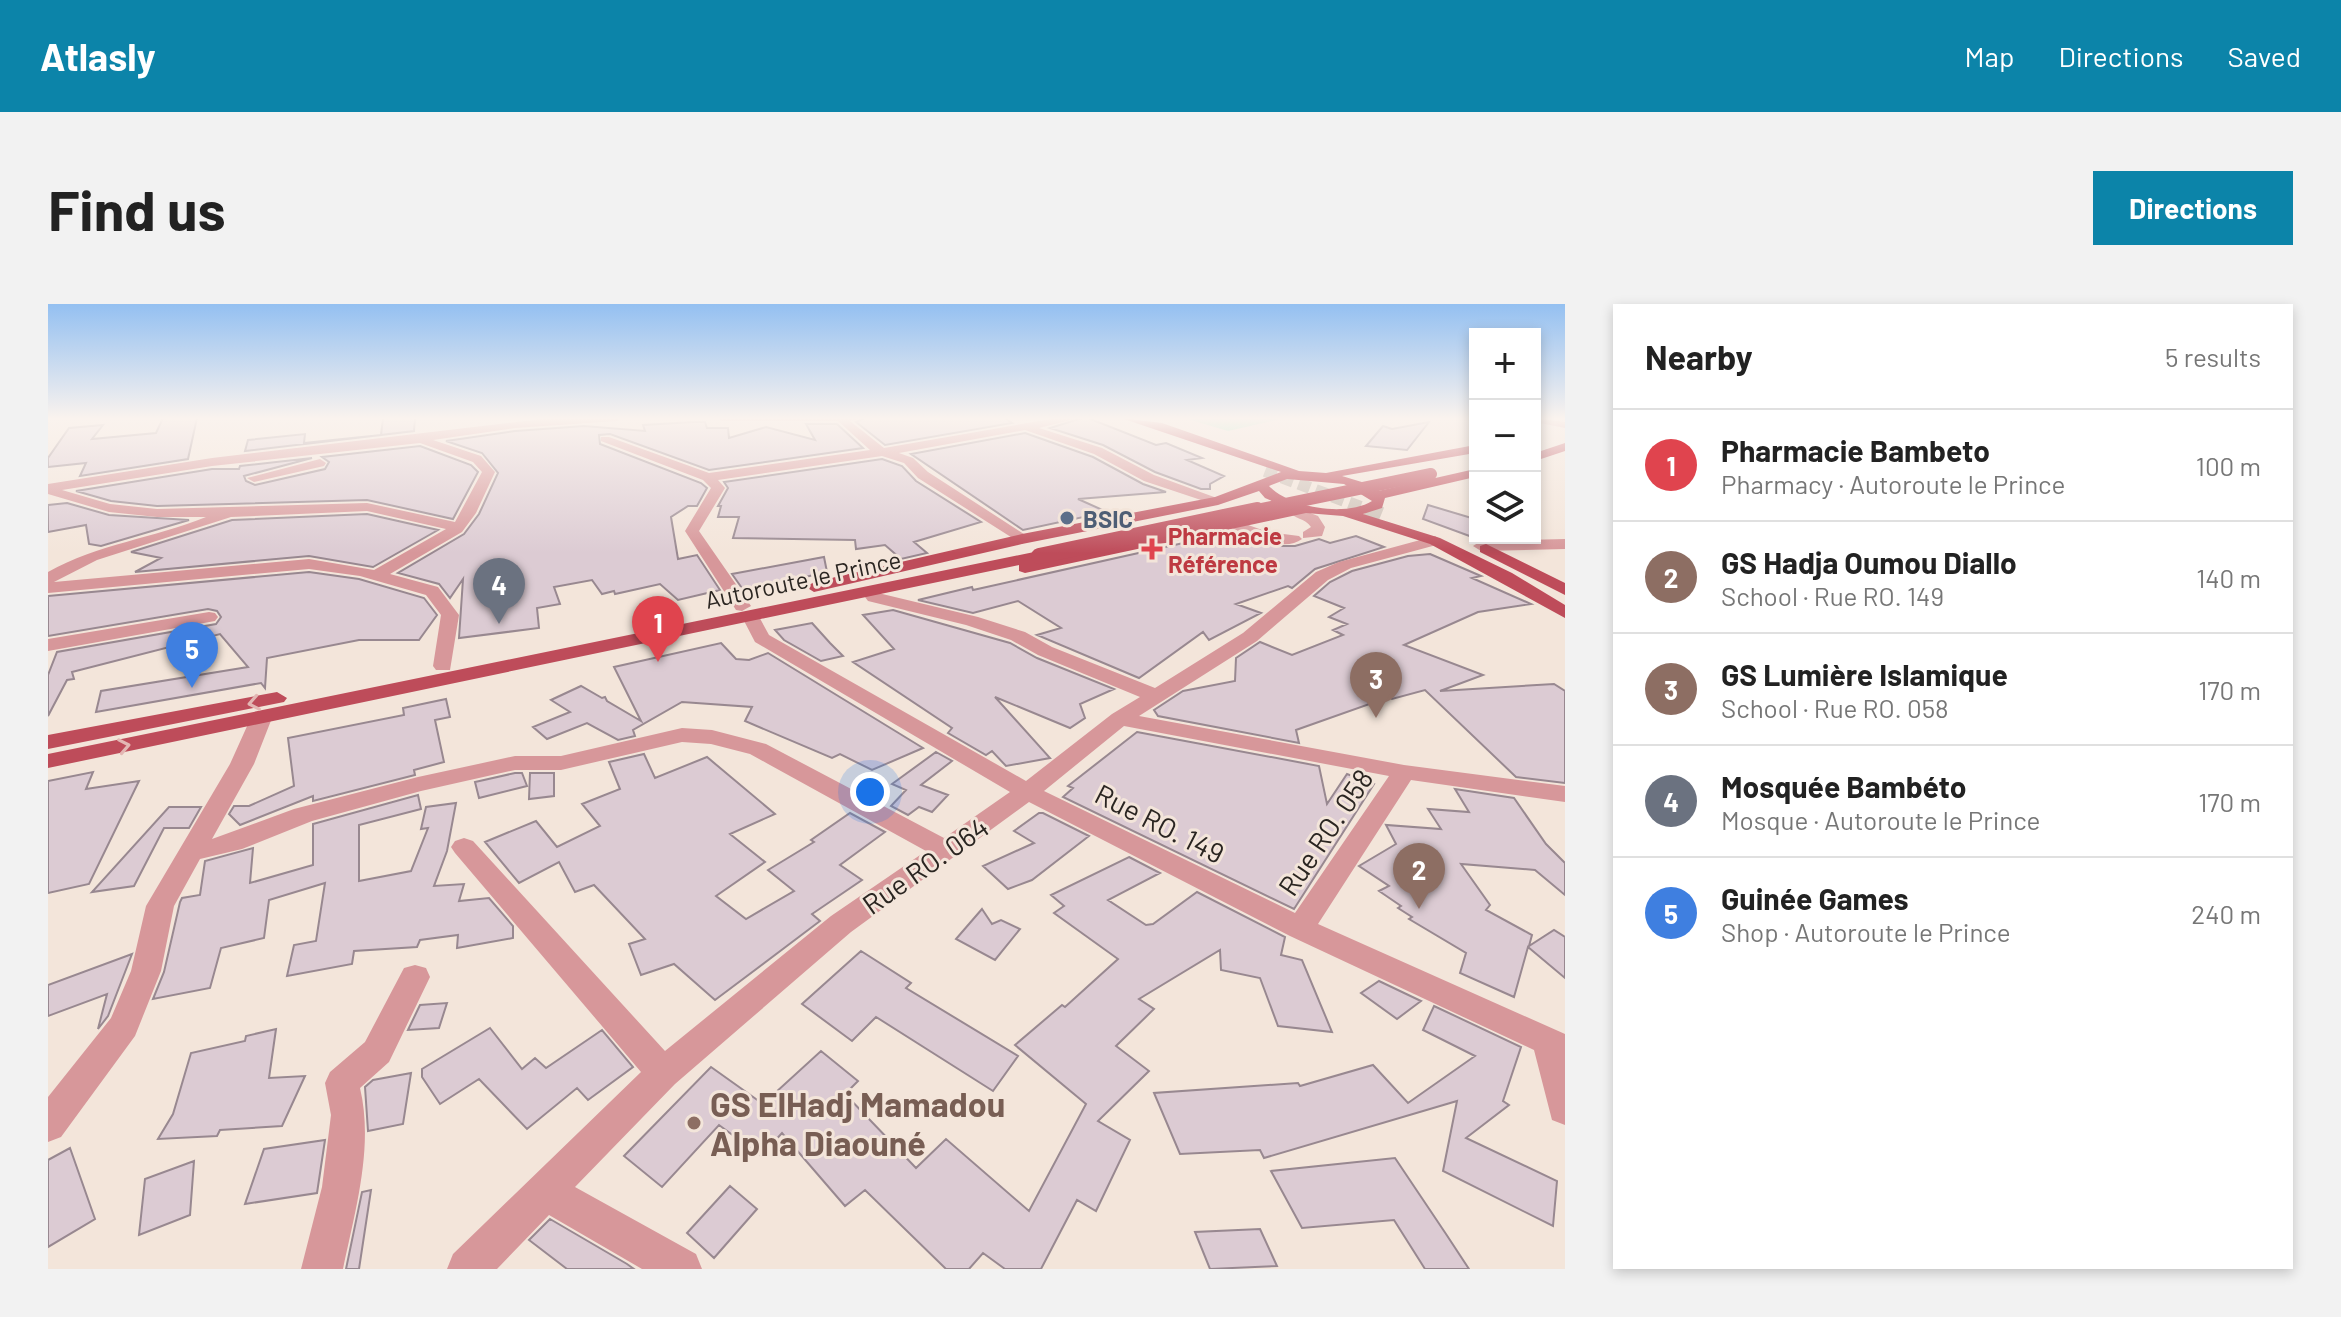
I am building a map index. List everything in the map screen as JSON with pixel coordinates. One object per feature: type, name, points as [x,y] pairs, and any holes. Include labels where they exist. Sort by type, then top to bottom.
[{"type":"main road","points":[[1222,463],[1257,479],[1275,498],[1301,510],[1391,510]]},
{"type":"main road","points":[[1229,463],[1237,466]]},
{"type":"main road","points":[[1029,548],[1218,501],[1257,479],[1355,471],[1398,463]]},
{"type":"main road","name":"Autoroute le Prince","points":[[48,761],[261,718],[1029,548],[1437,463]]},
{"type":"main road","name":"Autoroute le Prince","points":[[1029,548],[1469,465]]},
{"type":"main road","points":[[1257,479],[1355,471]]},
{"type":"main road","points":[[1391,510],[1400,489],[1469,474]]},
{"type":"main road","points":[[1310,476],[1354,484],[1435,541],[1506,577],[1565,613]]},
{"type":"main road","points":[[746,612],[874,597],[1301,510],[1391,510],[1565,603]]},
{"type":"main road","points":[[1339,512],[1391,510],[1481,546],[1565,590]]},
{"type":"main road","name":"Autoroute le Prince","points":[[48,742],[746,612]]},
{"type":"street","points":[[48,489],[206,463]]},
{"type":"street","points":[[254,478],[321,463]]},
{"type":"street","points":[[377,575],[457,529],[469,513],[489,472],[481,463]]},
{"type":"street","points":[[670,463],[708,477],[801,463]]},
{"type":"street","points":[[914,463],[923,475],[1029,548]]},
{"type":"street","points":[[1121,463],[1149,478],[1218,501]]},
{"type":"street","name":"Rue RO. 149","points":[[708,477],[718,488],[692,531],[762,638],[1027,792],[1300,928],[1557,1044]]},
{"type":"street","points":[[48,489],[109,508],[157,513],[367,507],[448,524],[457,529]]},
{"type":"street","points":[[1234,524],[1265,536],[1301,537],[1317,533],[1318,527],[1313,519],[1301,510]]},
{"type":"street","points":[[48,579],[75,561],[207,523],[229,513]]},
{"type":"street","name":"Rue RO. 064","points":[[468,1269],[663,1073],[841,924],[1027,792],[1120,719],[1250,637],[1322,576],[1345,565],[1435,541]]},
{"type":"street","points":[[1481,546],[1565,544]]},
{"type":"street","points":[[48,588],[309,564],[377,575],[432,591],[450,615],[443,666]]},
{"type":"street","points":[[874,597],[972,621],[1018,636],[1045,651],[1158,697]]},
{"type":"street","points":[[48,645],[209,617]]},
{"type":"street","points":[[48,1125],[124,1026],[146,971],[160,906],[242,764],[261,718]]},
{"type":"street","points":[[1120,719],[1404,772],[1565,794]]},
{"type":"street","points":[[190,853],[233,843],[303,815],[418,784],[515,763],[561,763],[682,735],[712,737],[758,749],[945,850]]},
{"type":"street","name":"Rue RO. 058","points":[[1300,928],[1404,772]]},
{"type":"street","points":[[464,847],[663,1073]]},
{"type":"street","points":[[322,1269],[341,1187],[349,1115],[342,1083],[377,1052],[415,977]]},
{"type":"street","points":[[1557,1044],[1565,1109]]},
{"type":"street","points":[[545,1191],[681,1269]]},
{"type":"building","points":[[48,463],[86,463],[48,467]]},
{"type":"building","points":[[86,463],[162,463],[80,476]]},
{"type":"building","points":[[267,463],[293,463],[244,476],[246,481],[255,485],[325,469],[328,463],[466,463],[478,472],[453,519],[367,500],[157,506],[111,501],[76,491]]},
{"type":"building","points":[[490,463],[649,463],[701,483],[707,488],[697,506],[688,506],[671,517],[678,559],[697,555],[720,590],[678,600],[660,584],[602,594],[592,580],[554,587],[560,604],[537,608],[539,628],[459,638],[463,579],[450,598],[439,584],[398,573],[464,534],[479,514],[498,473]]},
{"type":"building","points":[[690,463],[758,463],[709,470]]},
{"type":"building","points":[[854,463],[894,463],[981,522],[914,542],[927,553],[901,559],[885,545],[856,549],[855,540],[733,538],[739,517],[718,517],[721,506],[718,506],[728,488],[724,482]]},
{"type":"building","points":[[924,463],[1104,463],[1143,484],[1166,492],[1078,499],[1107,512],[1023,530]]},
{"type":"building","points":[[1138,463],[1194,463],[1224,476],[1210,484],[1210,489],[1201,489]]},
{"type":"building","points":[[67,503],[109,515],[189,520],[101,546],[89,544],[86,525],[48,532],[48,505]]},
{"type":"building","points":[[1428,505],[1469,517],[1469,536],[1423,519]]},
{"type":"building","points":[[367,514],[438,530],[373,567],[309,556],[135,572],[161,558],[131,552],[232,520]]},
{"type":"building","points":[[1238,534],[1276,546],[1295,546],[1319,539],[1330,543],[1356,536],[1384,547],[1315,569],[1292,588],[1288,586],[1236,604],[1261,613],[1209,640],[1203,632],[1139,678],[1037,635],[1061,628],[1018,601],[973,613],[918,600],[1219,535],[1225,538]]},
{"type":"building","points":[[1430,554],[1481,576],[1472,578],[1531,604],[1478,612],[1404,645],[1483,675],[1440,691],[1554,684],[1565,691],[1565,783],[1516,777],[1425,690],[1392,699],[1389,697],[1296,730],[1299,743],[1158,716],[1154,710],[1183,691],[1235,681],[1236,658],[1260,642],[1292,655],[1343,635],[1333,630],[1347,624],[1329,617],[1344,608],[1314,596],[1330,582],[1352,571],[1408,556]]},
{"type":"building","points":[[824,557],[827,572],[744,591],[732,574]]},
{"type":"building","points":[[309,572],[359,579],[424,598],[437,615],[419,640],[359,640],[267,658],[265,688],[261,683],[96,712],[101,691],[248,667],[220,634],[72,672],[74,679],[67,680],[48,716],[48,675],[57,652],[216,624],[221,617],[217,611],[208,609],[48,636],[48,596]]},
{"type":"building","points":[[893,610],[1010,643],[1037,658],[1114,689],[1080,704],[1085,718],[1070,728],[995,697],[1050,758],[1006,766],[992,751],[986,755],[948,733],[952,728],[853,662],[894,649],[863,615]]},
{"type":"building","points":[[812,623],[843,656],[821,661],[784,640],[775,630]]},
{"type":"building","points":[[721,643],[736,659],[749,660],[768,653],[923,748],[872,770],[840,754],[832,758],[745,721],[752,707],[682,702],[633,730],[635,736],[618,740],[587,723],[547,739],[533,727],[570,712],[551,700],[581,686],[605,697],[641,721],[614,667]]},
{"type":"building","points":[[446,699],[450,717],[435,720],[444,762],[414,770],[415,775],[313,801],[313,796],[240,825],[229,814],[234,806],[249,806],[294,786],[288,738],[404,715],[403,708]]},
{"type":"building","points":[[1137,732],[1319,766],[1327,804],[1347,774],[1374,784],[1294,909],[1063,797],[1073,788],[1068,786]]},
{"type":"building","points":[[936,752],[952,761],[921,785],[948,795],[932,812],[919,807],[908,815],[891,806],[906,790],[892,784]]},
{"type":"building","points":[[644,754],[655,778],[707,757],[775,814],[730,834],[765,862],[716,896],[746,919],[794,891],[768,870],[814,842],[811,840],[850,813],[885,832],[840,865],[862,880],[812,914],[820,921],[715,1000],[674,964],[641,975],[629,944],[645,939],[594,885],[575,892],[559,862],[519,883],[485,842],[536,821],[557,847],[600,826],[582,804],[620,789],[609,762]]},
{"type":"building","points":[[93,772],[86,789],[139,781],[89,884],[48,893],[48,781]]},
{"type":"building","points":[[522,773],[527,786],[479,798],[475,782]]},
{"type":"building","points":[[530,773],[554,773],[554,796],[529,799]]},
{"type":"building","points":[[1455,789],[1514,798],[1546,844],[1565,863],[1565,895],[1535,870],[1461,864],[1490,905],[1486,910],[1532,935],[1529,946],[1554,930],[1565,937],[1565,978],[1528,947],[1514,997],[1460,973],[1466,953],[1409,919],[1412,917],[1398,908],[1401,906],[1379,891],[1389,886],[1359,866],[1396,844],[1386,825],[1441,829],[1428,809],[1469,812]]},
{"type":"building","points":[[418,795],[421,809],[359,825],[359,881],[411,871],[428,828],[421,829],[426,807],[456,803],[447,851],[434,886],[464,884],[459,901],[489,898],[513,926],[513,938],[457,948],[458,935],[420,940],[417,947],[354,951],[352,964],[287,976],[294,945],[316,941],[325,883],[269,900],[264,938],[221,948],[210,988],[153,999],[164,972],[180,902],[182,898],[200,895],[205,861],[253,848],[250,883],[313,865],[313,824]]},
{"type":"building","points":[[169,807],[201,807],[189,828],[164,828],[134,886],[92,892]]},
{"type":"building","points":[[1039,813],[1089,836],[1032,880],[1008,889],[983,866],[1034,843],[1014,831]]},
{"type":"building","points":[[1129,857],[1160,873],[1108,900],[1146,925],[1153,924],[1197,892],[1285,937],[1281,955],[1302,960],[1332,1032],[1278,1026],[1260,978],[1221,970],[1220,950],[1139,999],[1154,1009],[1116,1046],[1149,1071],[1098,1121],[1130,1140],[1096,1211],[1077,1200],[1041,1269],[1005,1269],[983,1253],[969,1269],[946,1269],[865,1190],[845,1206],[782,1133],[761,1156],[719,1125],[662,1187],[624,1156],[711,1067],[763,1104],[821,1051],[858,1081],[845,1094],[916,1168],[946,1139],[1029,1211],[1086,1104],[1015,1045],[1062,1005],[1065,1007],[1118,959],[1054,913],[1064,906],[1051,895]]},
{"type":"building","points":[[982,909],[992,924],[1001,920],[1020,929],[995,960],[956,939]]},
{"type":"building","points":[[861,951],[911,983],[906,988],[1018,1056],[993,1091],[876,1017],[852,1041],[802,1004]]},
{"type":"building","points":[[132,954],[108,1016],[98,1029],[107,994],[48,1016],[48,985]]},
{"type":"building","points":[[1379,981],[1421,1001],[1397,1019],[1361,993]]},
{"type":"building","points":[[447,1003],[439,1028],[408,1030],[420,1005]]},
{"type":"building","points":[[1434,1006],[1521,1047],[1503,1101],[1509,1105],[1466,1138],[1557,1181],[1553,1226],[1443,1171],[1457,1101],[1264,1158],[1260,1150],[1180,1154],[1154,1093],[1298,1083],[1300,1086],[1373,1065],[1408,1103],[1475,1056],[1423,1030]]},
{"type":"building","points":[[490,1028],[522,1069],[535,1058],[546,1068],[602,1030],[633,1067],[588,1100],[577,1088],[527,1129],[479,1079],[440,1104],[422,1077],[422,1069]]},
{"type":"building","points":[[276,1029],[269,1078],[305,1076],[282,1126],[220,1130],[217,1136],[158,1139],[173,1114],[191,1053],[245,1041],[246,1036]]},
{"type":"building","points":[[411,1073],[403,1124],[368,1131],[365,1087],[373,1080]]},
{"type":"building","points":[[325,1140],[317,1193],[245,1204],[264,1149]]},
{"type":"building","points":[[70,1148],[95,1219],[48,1247],[48,1160]]},
{"type":"building","points":[[1395,1158],[1469,1269],[1425,1269],[1394,1220],[1302,1228],[1271,1171]]},
{"type":"building","points":[[194,1161],[190,1215],[139,1235],[145,1179]]},
{"type":"building","points":[[730,1186],[757,1209],[714,1258],[687,1233]]},
{"type":"building","points":[[371,1190],[359,1269],[346,1269],[362,1192]]},
{"type":"building","points":[[550,1219],[634,1269],[567,1269],[529,1240]]},
{"type":"building","points":[[1260,1229],[1277,1266],[1210,1269],[1195,1232]]},
{"type":"tunnel","points":[[1265,471],[1372,511]]},
{"type":"tunnel","points":[[1372,511],[1381,515]]},
{"type":"place","name":"BSIC","points":[[1067,518]]},
{"type":"place","name":"Pharmacie Référence","points":[[1152,549]]},
{"type":"place","name":"Mosquée Bambéto","points":[[499,624]]},
{"type":"place","name":"Pharmacie Bambeto","points":[[658,662]]},
{"type":"place","name":"Guinée Games","points":[[192,688]]},
{"type":"place","name":"GS Lumière Islamique","points":[[1376,718]]},
{"type":"place","name":"GS Hadja Oumou Diallo","points":[[1419,909]]},
{"type":"place","name":"GS ElHadj Mamadou Alpha Diaouné","points":[[694,1123]]}]
